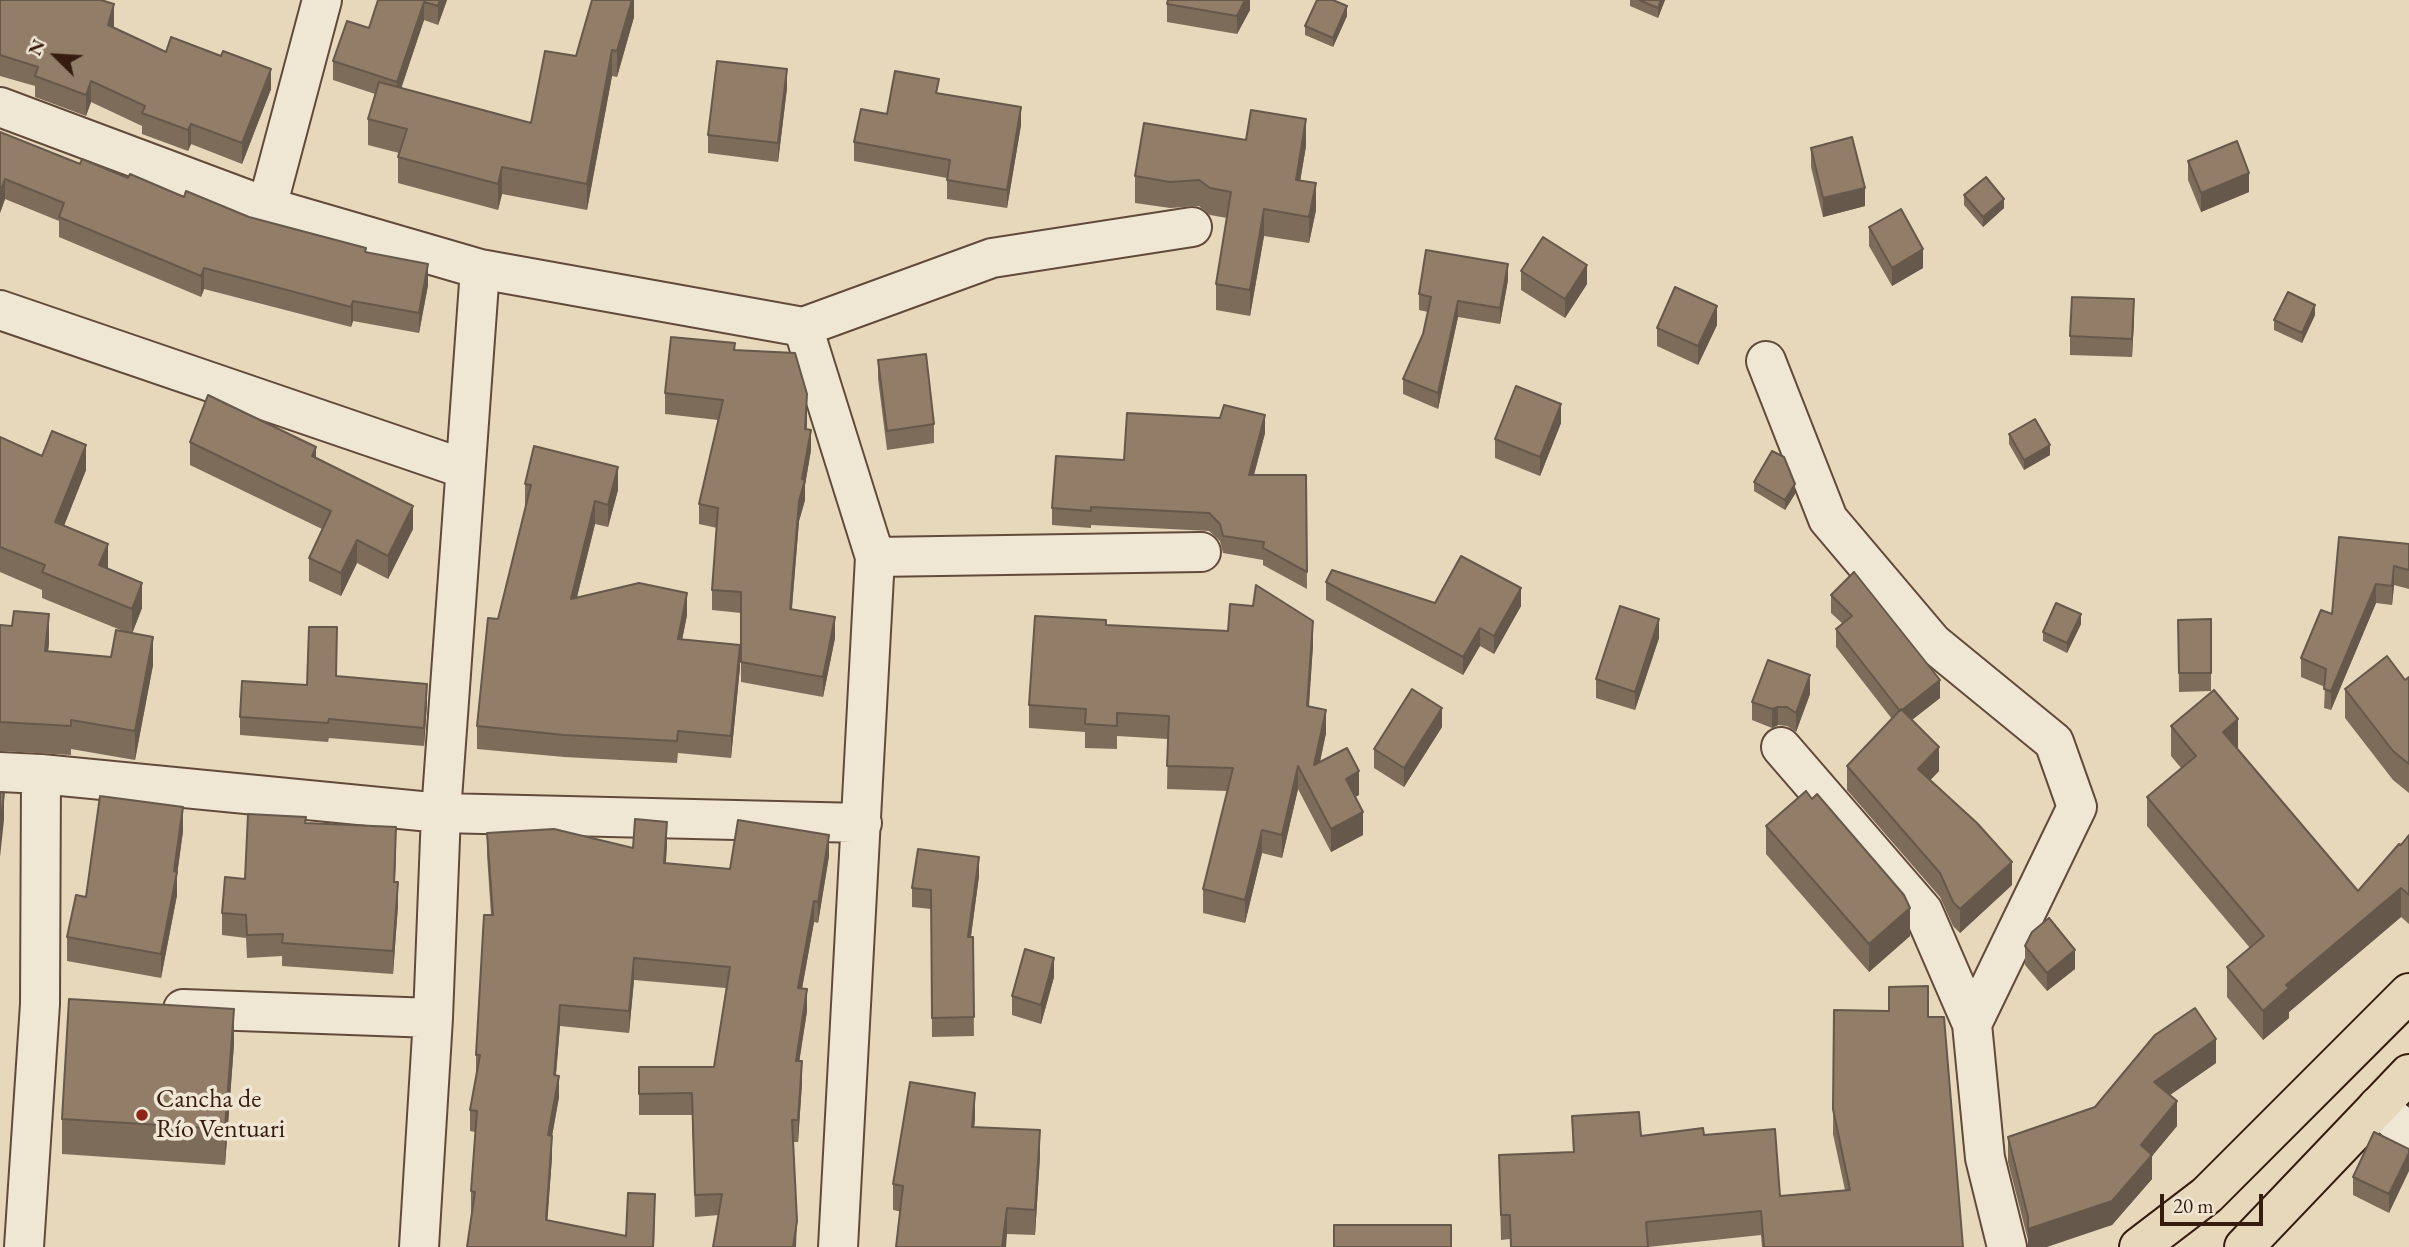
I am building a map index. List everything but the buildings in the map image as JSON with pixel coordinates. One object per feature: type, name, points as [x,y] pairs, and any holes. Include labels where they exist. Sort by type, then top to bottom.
[{"type":"main road","points":[[2139,1247],[2207,1195],[2409,993]]},
{"type":"main road","points":[[2244,1247],[2409,1074]]},
{"type":"street","points":[[267,207],[322,0]]},
{"type":"street","points":[[0,107],[267,207],[480,269],[803,327],[992,258],[1192,227]]},
{"type":"street","points":[[419,1247],[433,1018],[441,813],[480,269]]},
{"type":"street","points":[[0,310],[465,469]]},
{"type":"street","points":[[803,327],[875,557],[838,1247]]},
{"type":"street","points":[[1766,361],[1828,519],[1933,643],[2054,742],[2077,807],[1972,1024]]},
{"type":"street","points":[[875,557],[1200,552]]},
{"type":"street","points":[[1781,747],[1923,911],[1972,1024],[1984,1158],[2007,1247]]},
{"type":"street","points":[[0,772],[441,813],[862,823]]},
{"type":"street","points":[[24,1247],[40,1004],[41,774]]},
{"type":"street","points":[[40,1004],[80,1006]]},
{"type":"street","points":[[148,1008],[433,1018]]},
{"type":"street","points":[[2378,1106],[2409,1133]]},
{"type":"place","name":"Cancha de Río Ventuari","points":[[142,1115]]}]
